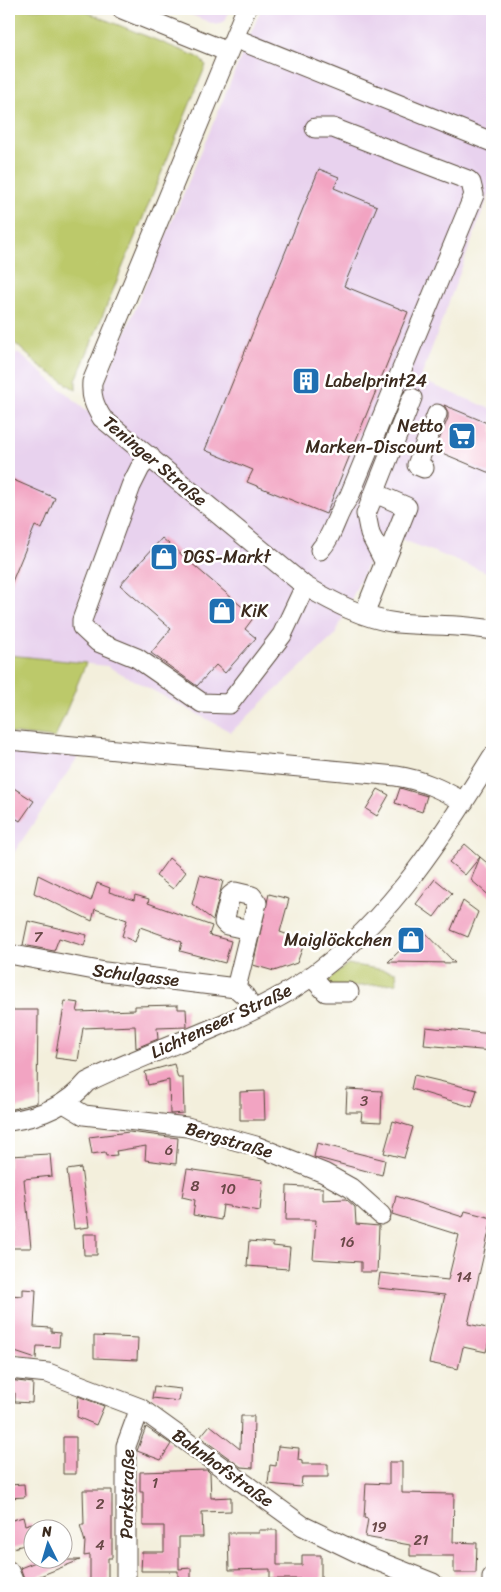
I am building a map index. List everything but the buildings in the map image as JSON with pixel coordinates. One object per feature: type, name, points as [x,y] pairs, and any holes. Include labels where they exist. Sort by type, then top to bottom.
[{"type":"street","points":[[122,9],[237,45],[492,142]]},
{"type":"street","name":"Teninger Straße","points":[[246,9],[237,45],[92,382],[91,395],[102,418],[304,586],[341,606],[395,623],[440,624],[492,630]]},
{"type":"street","points":[[315,128],[333,128],[468,180],[471,183],[474,195],[349,497],[342,506],[328,542],[320,550]]},
{"type":"street","points":[[385,563],[368,527],[366,514],[412,398]]},
{"type":"street","points":[[424,468],[416,465],[437,414]]},
{"type":"street","points":[[150,456],[140,468],[131,486],[82,620],[82,627],[98,642],[137,658],[202,703],[229,704],[282,635],[304,586]]},
{"type":"street","points":[[364,614],[407,507],[382,496],[372,498]]},
{"type":"street","points":[[9,740],[418,780],[442,789],[464,802]]},
{"type":"street","name":"Lichtenseer Straße","points":[[9,1121],[33,1118],[64,1103],[78,1093],[87,1082],[253,1009],[291,989],[310,976],[359,937],[382,913],[464,802],[492,757]]},
{"type":"street","points":[[250,930],[236,988],[245,996],[253,1009]]},
{"type":"street","name":"Schulgasse","points":[[9,954],[89,970],[236,988]]},
{"type":"street","points":[[310,976],[326,992],[348,992]]},
{"type":"street","name":"Bergstraße","points":[[64,1103],[84,1115],[187,1127],[256,1146],[324,1173],[351,1188],[380,1215]]},
{"type":"street","name":"Bahnhofstraße","points":[[9,1369],[48,1373],[140,1408],[302,1526],[365,1556],[433,1583]]},
{"type":"street","name":"Parkstraße","points":[[126,1583],[126,1446],[140,1408]]},
{"type":"street","points":[[9,1572],[14,1583]]},
{"type":"street","points":[[492,1577],[492,1583]]},
{"type":"shaded area","points":[[177,9],[230,9],[225,21],[216,25]]},
{"type":"shaded area","points":[[261,9],[492,9],[492,186],[420,380],[492,409],[492,574],[382,532],[335,635],[231,732],[107,666],[9,655],[9,370],[17,352],[91,414]]},
{"type":"shaded area","points":[[9,749],[82,751],[9,860]]},
{"type":"green space","points":[[9,9],[79,9],[198,57],[206,65],[76,380],[76,390],[39,365],[9,338]]},
{"type":"green space","points":[[9,655],[86,663],[55,738],[9,733]]},
{"type":"green space","points":[[348,964],[396,972],[397,983],[334,988],[326,981]]},
{"type":"place","name":"Labelprint24","points":[[306,381]]},
{"type":"place","name":"Netto Marken-Discount","points":[[462,436]]},
{"type":"place","name":"DGS-Markt","points":[[164,557]]},
{"type":"place","name":"KiK","points":[[222,611]]},
{"type":"place","name":"Maiglöckchen","points":[[411,940]]}]
